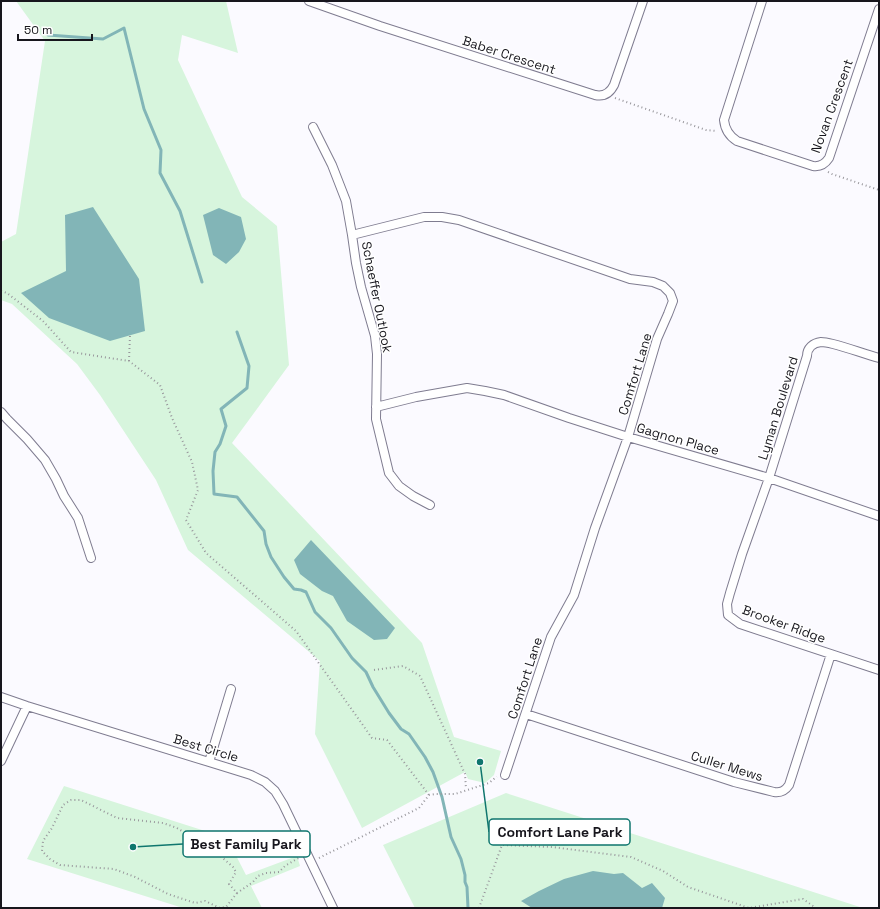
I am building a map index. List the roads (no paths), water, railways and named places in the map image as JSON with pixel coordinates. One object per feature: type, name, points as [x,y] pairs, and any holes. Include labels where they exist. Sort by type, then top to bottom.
[{"type":"street","name":"Baber Crescent","points":[[309,1],[380,26],[595,96],[604,95],[609,92],[614,85],[643,1]]},
{"type":"street","name":"Novan Crescent","points":[[762,1],[724,120],[727,131],[730,136],[737,141],[812,166],[818,166],[825,163],[829,158],[879,9]]},
{"type":"street","name":"Schaeffer Outlook","points":[[313,127],[332,165],[346,201],[360,287],[375,336],[377,354],[376,420],[389,473],[399,486],[412,496],[430,505]]},
{"type":"street","name":"Comfort Lane","points":[[352,235],[424,217],[459,220],[630,278],[653,282],[663,286],[670,294],[672,300],[668,314],[657,339],[628,437],[595,528],[574,595],[551,637],[505,775]]},
{"type":"street","name":"Lyman Boulevard","points":[[770,478],[807,356],[807,351],[810,347],[814,344],[823,342],[845,347],[879,358]]},
{"type":"street","name":"Gagnon Place","points":[[376,407],[416,397],[467,388],[485,390],[628,437],[770,478],[879,516]]},
{"type":"street","points":[[1,412],[4,422],[27,439],[45,460],[64,496],[78,518],[91,558]]},
{"type":"street","name":"Brooker Ridge","points":[[770,478],[742,554],[730,593],[728,615],[740,624],[879,670]]},
{"type":"street","name":"Culler Mews","points":[[526,714],[734,782],[780,793],[789,785],[831,654]]},
{"type":"street","points":[[209,762],[231,689]]},
{"type":"street","name":"Best Circle","points":[[1,697],[251,775],[265,782],[275,791],[283,804],[333,908]]},
{"type":"street","points":[[1,761],[27,706]]},
{"type":"water","points":[[93,207],[139,279],[145,331],[110,341],[49,318],[21,293],[66,271],[65,215]]},
{"type":"water","points":[[219,208],[241,217],[246,239],[239,252],[226,264],[213,255],[203,215]]},
{"type":"water","points":[[311,540],[395,628],[387,639],[374,640],[347,621],[333,596],[322,591],[300,574],[294,560]]},
{"type":"water","points":[[593,871],[614,874],[623,873],[642,888],[652,883],[665,898],[662,908],[532,908],[521,901],[564,879]]},
{"type":"waterway","points":[[48,35],[103,39],[124,28],[144,109],[161,150],[160,173],[180,211],[202,282]]},
{"type":"waterway","points":[[237,332],[249,366],[247,388],[221,409],[226,426],[220,444],[215,452],[213,471],[214,494],[237,497],[264,531],[266,544],[271,557],[284,577],[294,589],[306,592],[315,612],[331,628],[352,658],[366,672],[373,687],[389,713],[401,729],[409,734],[425,757],[433,772],[442,797],[451,837],[461,859],[467,887],[468,908]]},
{"type":"place","name":"Comfort Lane Park","points":[[480,762]]},
{"type":"place","name":"Best Family Park","points":[[133,847]]}]
